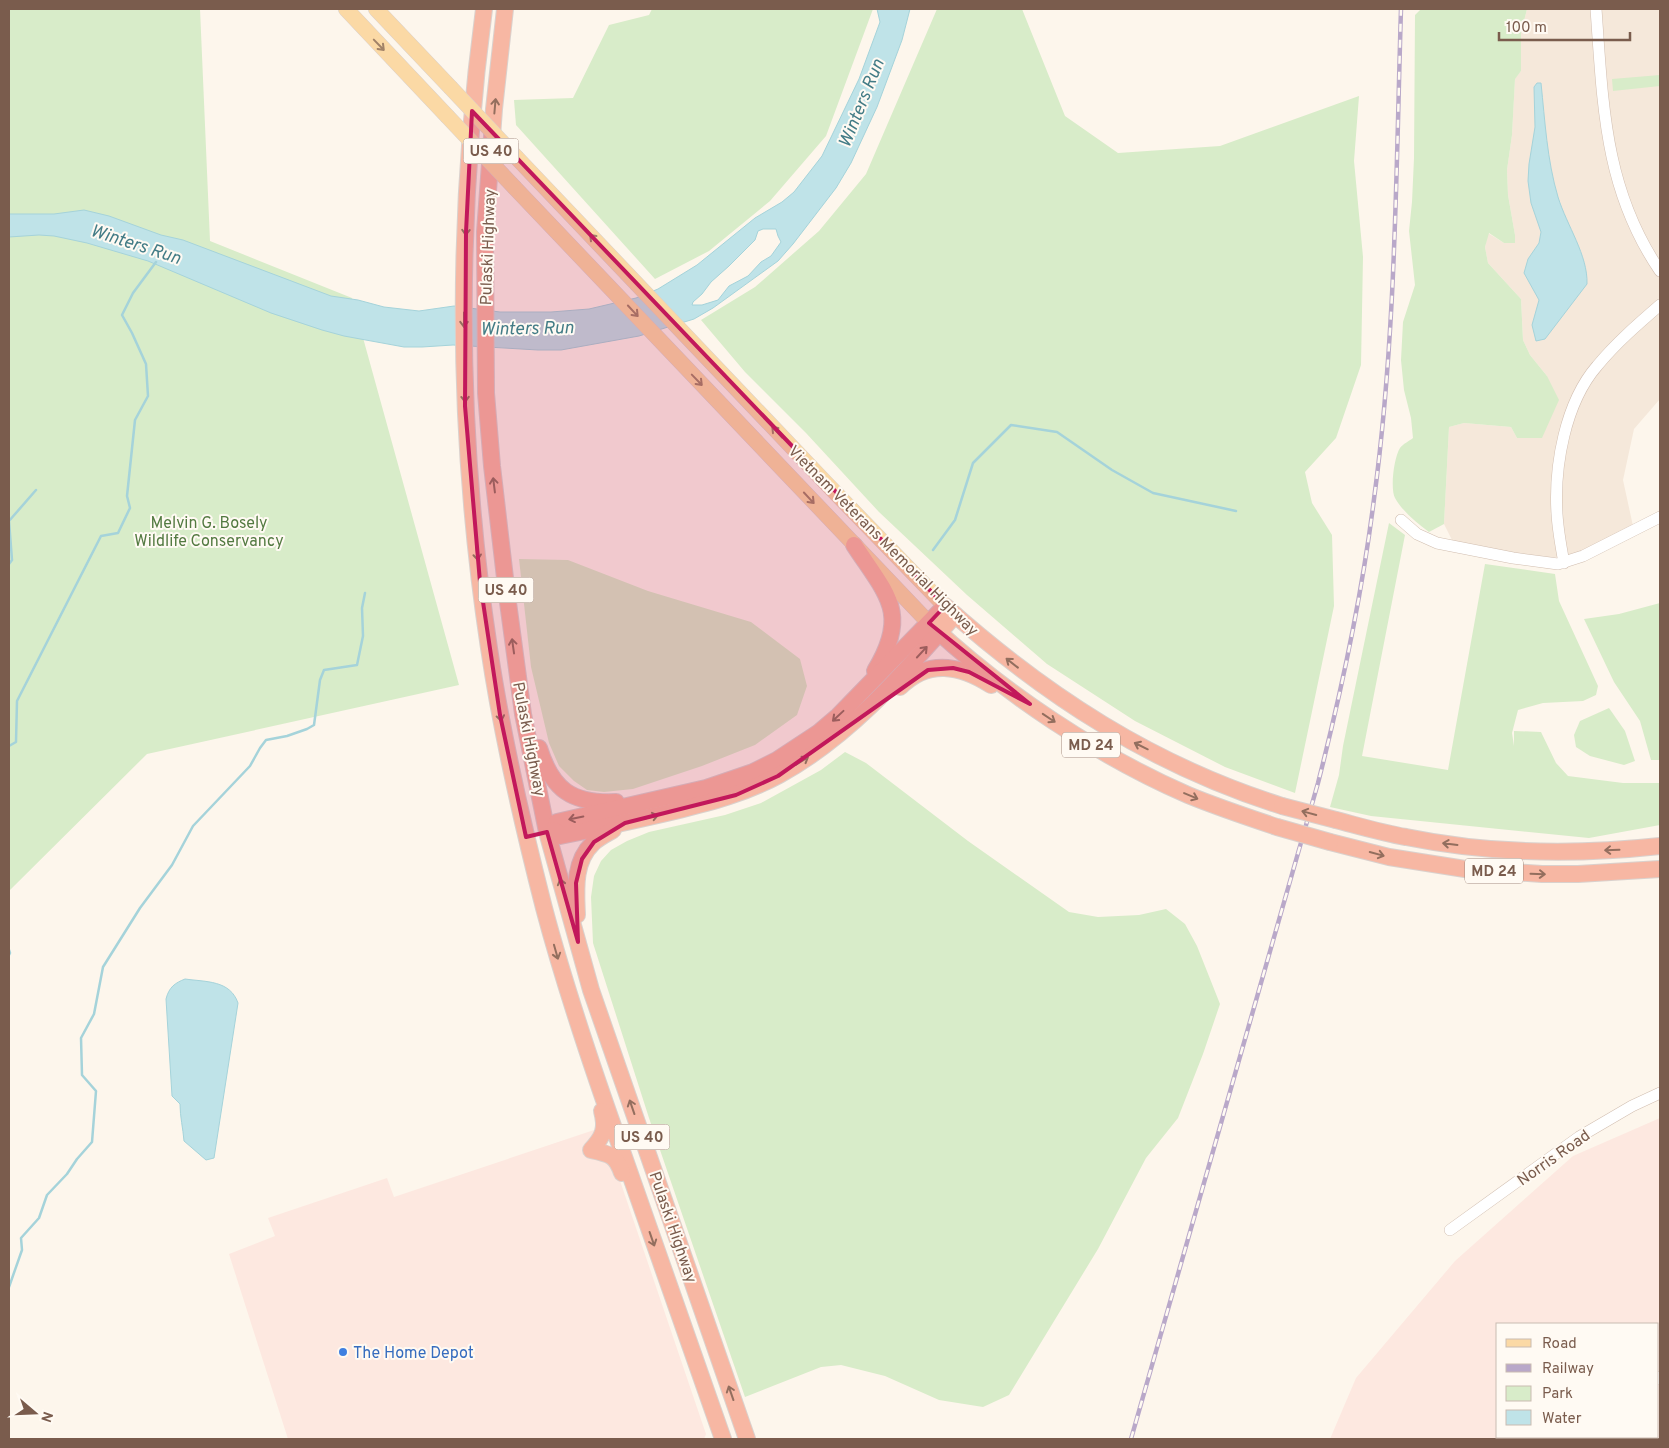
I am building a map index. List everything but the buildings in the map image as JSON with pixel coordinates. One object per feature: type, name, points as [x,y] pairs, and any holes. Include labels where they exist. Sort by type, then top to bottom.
[{"type":"highway","name":"Pulaski Highway","points":[[484,9],[474,91],[468,180],[464,347],[468,457],[480,582],[489,650],[500,715],[526,837],[561,969],[644,1216],[723,1439]]},
{"type":"highway","name":"Pulaski Highway","points":[[505,9],[494,109],[485,232],[484,346],[489,440],[512,642],[551,831],[591,990],[747,1439]]},
{"type":"highway","points":[[854,546],[884,591],[893,616],[893,630],[889,643],[861,693]]},
{"type":"highway","points":[[847,728],[884,692],[950,610]]},
{"type":"highway","name":"Vietnam Veterans Memorial Highway","points":[[950,610],[982,639],[1045,688],[1133,742],[1210,779],[1253,797],[1407,838],[1499,849],[1582,852],[1660,846]]},
{"type":"highway","points":[[551,831],[557,822],[680,795],[730,781],[777,760],[818,733],[934,628]]},
{"type":"highway","name":"Vietnam Veterans Memorial Highway","points":[[934,628],[999,682],[1078,736],[1147,775],[1204,801],[1277,827],[1390,857],[1465,869],[1542,874],[1578,874],[1660,869]]},
{"type":"highway","points":[[526,837],[551,831],[560,836],[625,823],[706,803],[749,789],[797,765],[881,705],[916,674],[928,670],[953,668],[969,672],[1030,704]]},
{"type":"highway","points":[[519,683],[543,762],[549,775],[559,787],[570,795],[585,801],[599,803],[633,802],[680,795]]},
{"type":"highway","points":[[578,942],[576,883],[582,859],[594,842],[625,823]]},
{"type":"highway","points":[[581,1032],[582,1055],[604,1120],[604,1129],[599,1141],[591,1150],[613,1156],[618,1162],[635,1210],[644,1216]]},
{"type":"main road","name":"Vietnam Veterans Memorial Highway","points":[[346,9],[854,546],[934,628]]},
{"type":"main road","name":"Vietnam Veterans Memorial Highway","points":[[376,9],[825,482],[950,610]]},
{"type":"street","points":[[1596,9],[1604,116],[1609,150],[1618,184],[1634,225],[1649,255],[1660,271]]},
{"type":"street","points":[[1564,563],[1558,528],[1556,493],[1559,462],[1570,415],[1582,388],[1596,367],[1631,330],[1660,305]]},
{"type":"street","points":[[1401,520],[1417,534],[1444,545],[1538,562],[1564,563],[1583,556],[1660,517]]},
{"type":"street","name":"Norris Road","points":[[1450,1230],[1579,1136],[1660,1092]]},
{"type":"highlighted area","points":[[472,111],[945,606],[929,623],[1030,704],[969,672],[953,668],[928,670],[778,776],[736,795],[625,823],[594,842],[582,859],[576,883],[578,942],[547,832],[526,837],[500,715],[480,582],[465,406],[466,232]]},
{"type":"shaded area","points":[[1527,9],[1660,9],[1660,399],[1634,429],[1623,480],[1633,526],[1580,553],[1544,559],[1453,542],[1444,524],[1449,427],[1464,423],[1511,427],[1517,438],[1547,376],[1530,355],[1523,340],[1521,299],[1488,263],[1485,247],[1488,233],[1504,243],[1515,242],[1508,195],[1507,170],[1512,135],[1515,78],[1521,71],[1521,33]]},
{"type":"shaded area","points":[[1660,1118],[1660,1439],[1330,1439],[1356,1378],[1455,1261],[1573,1156]]},
{"type":"shaded area","points":[[600,1128],[613,1160],[706,1434],[704,1439],[288,1439],[229,1254],[275,1236],[268,1218],[387,1178],[394,1197]]},
{"type":"green space","name":"Melvin G. Bosely Wildlife Conservancy","points":[[9,9],[200,9],[210,241],[352,298],[459,685],[147,754],[9,891]]},
{"type":"green space","points":[[652,9],[873,9],[826,136],[770,201],[709,251],[655,279],[516,125],[514,100],[573,98],[609,25],[649,15]]},
{"type":"green space","points":[[937,9],[1022,9],[1065,116],[1118,153],[1220,146],[1359,96],[1354,161],[1363,257],[1361,365],[1336,438],[1305,472],[1312,503],[1332,535],[1334,606],[1295,793],[1225,767],[1135,721],[1047,664],[967,595],[879,512],[806,433],[745,372],[701,320],[755,287],[819,231],[866,174]]},
{"type":"green space","points":[[1421,9],[1527,9],[1521,33],[1521,71],[1515,79],[1512,135],[1507,170],[1508,195],[1515,243],[1504,243],[1489,233],[1485,247],[1488,263],[1521,299],[1523,340],[1530,355],[1547,376],[1559,400],[1542,438],[1517,438],[1511,427],[1464,423],[1449,427],[1444,524],[1429,532],[1402,508],[1395,498],[1393,488],[1393,473],[1398,452],[1401,447],[1413,438],[1411,418],[1404,390],[1401,360],[1403,322],[1415,285],[1409,231],[1414,158],[1415,15]]},
{"type":"green space","points":[[1660,75],[1660,86],[1613,91],[1612,79]]},
{"type":"green space","points":[[1389,523],[1405,535],[1362,756],[1448,770],[1485,564],[1555,574],[1559,601],[1598,686],[1596,695],[1583,701],[1543,703],[1518,710],[1512,733],[1514,746],[1514,731],[1541,732],[1556,763],[1568,776],[1623,783],[1660,783],[1660,825],[1589,838],[1371,816],[1330,807],[1339,775],[1343,746]]},
{"type":"green space","points":[[519,559],[568,560],[648,591],[751,622],[800,659],[807,686],[797,715],[755,745],[702,766],[633,789],[604,792],[587,790],[574,781],[559,766],[549,743],[531,667]]},
{"type":"green space","points":[[1660,603],[1660,760],[1651,760],[1640,721],[1614,682],[1584,619],[1619,614]]},
{"type":"green space","points":[[1609,708],[1625,731],[1635,761],[1624,765],[1590,756],[1576,747],[1574,735],[1580,721]]},
{"type":"green space","points":[[845,752],[866,763],[968,841],[1069,912],[1098,917],[1139,915],[1166,909],[1185,924],[1197,946],[1220,1004],[1178,1118],[1146,1158],[1098,1249],[1009,1395],[983,1407],[939,1400],[885,1376],[841,1365],[821,1367],[745,1397],[649,1118],[593,943],[591,897],[594,876],[601,861],[611,850],[649,832],[725,815],[761,803],[821,770]]},
{"type":"water","name":"Winters Run","points":[[877,9],[910,9],[902,40],[877,107],[851,163],[836,188],[778,261],[713,308],[694,319],[639,336],[561,350],[453,345],[404,347],[322,330],[271,313],[148,261],[87,243],[54,236],[9,237],[9,214],[54,214],[84,210],[109,216],[161,235],[183,240],[331,296],[358,300],[384,307],[419,311],[454,306],[500,312],[551,312],[589,309],[636,298],[658,289],[697,265],[755,218],[782,202],[794,192],[822,156],[859,79],[880,22]],"holes":[[[776,229],[781,242],[771,256],[761,262],[748,276],[729,286],[718,300],[702,305],[692,305],[711,282],[755,240],[758,231]]]},
{"type":"water","points":[[1537,83],[1541,83],[1554,183],[1562,208],[1581,251],[1587,284],[1545,339],[1536,341],[1532,325],[1539,300],[1524,273],[1528,259],[1539,243],[1541,232],[1531,203],[1528,181],[1535,127],[1534,87]]},
{"type":"water","points":[[185,979],[223,986],[234,995],[238,1003],[214,1158],[206,1160],[184,1141],[180,1104],[172,1096],[166,999],[173,986]]},
{"type":"waterway","name":"Winters Run","points":[[9,746],[16,742],[17,701],[101,536],[118,533],[130,508],[127,496],[135,420],[148,396],[146,364],[122,315],[133,293],[156,262]]},
{"type":"waterway","points":[[933,550],[955,520],[973,463],[1011,425],[1057,432],[1112,470],[1153,493],[1236,511]]},
{"type":"waterway","points":[[9,564],[12,560],[9,521],[36,490]]},
{"type":"waterway","points":[[9,1287],[22,1250],[21,1238],[39,1218],[47,1195],[67,1174],[92,1142],[96,1091],[82,1075],[81,1038],[94,1014],[103,967],[140,908],[172,865],[193,826],[250,766],[266,740],[287,736],[314,725],[320,680],[324,670],[357,665],[363,636],[362,608],[365,593]]},
{"type":"waterway","points":[[9,950],[9,955]]},
{"type":"railway","points":[[1131,1439],[1318,783],[1343,677],[1357,606],[1374,499],[1387,377],[1394,254],[1401,9]]},
{"type":"place","name":"The Home Depot","points":[[343,1352]]}]
